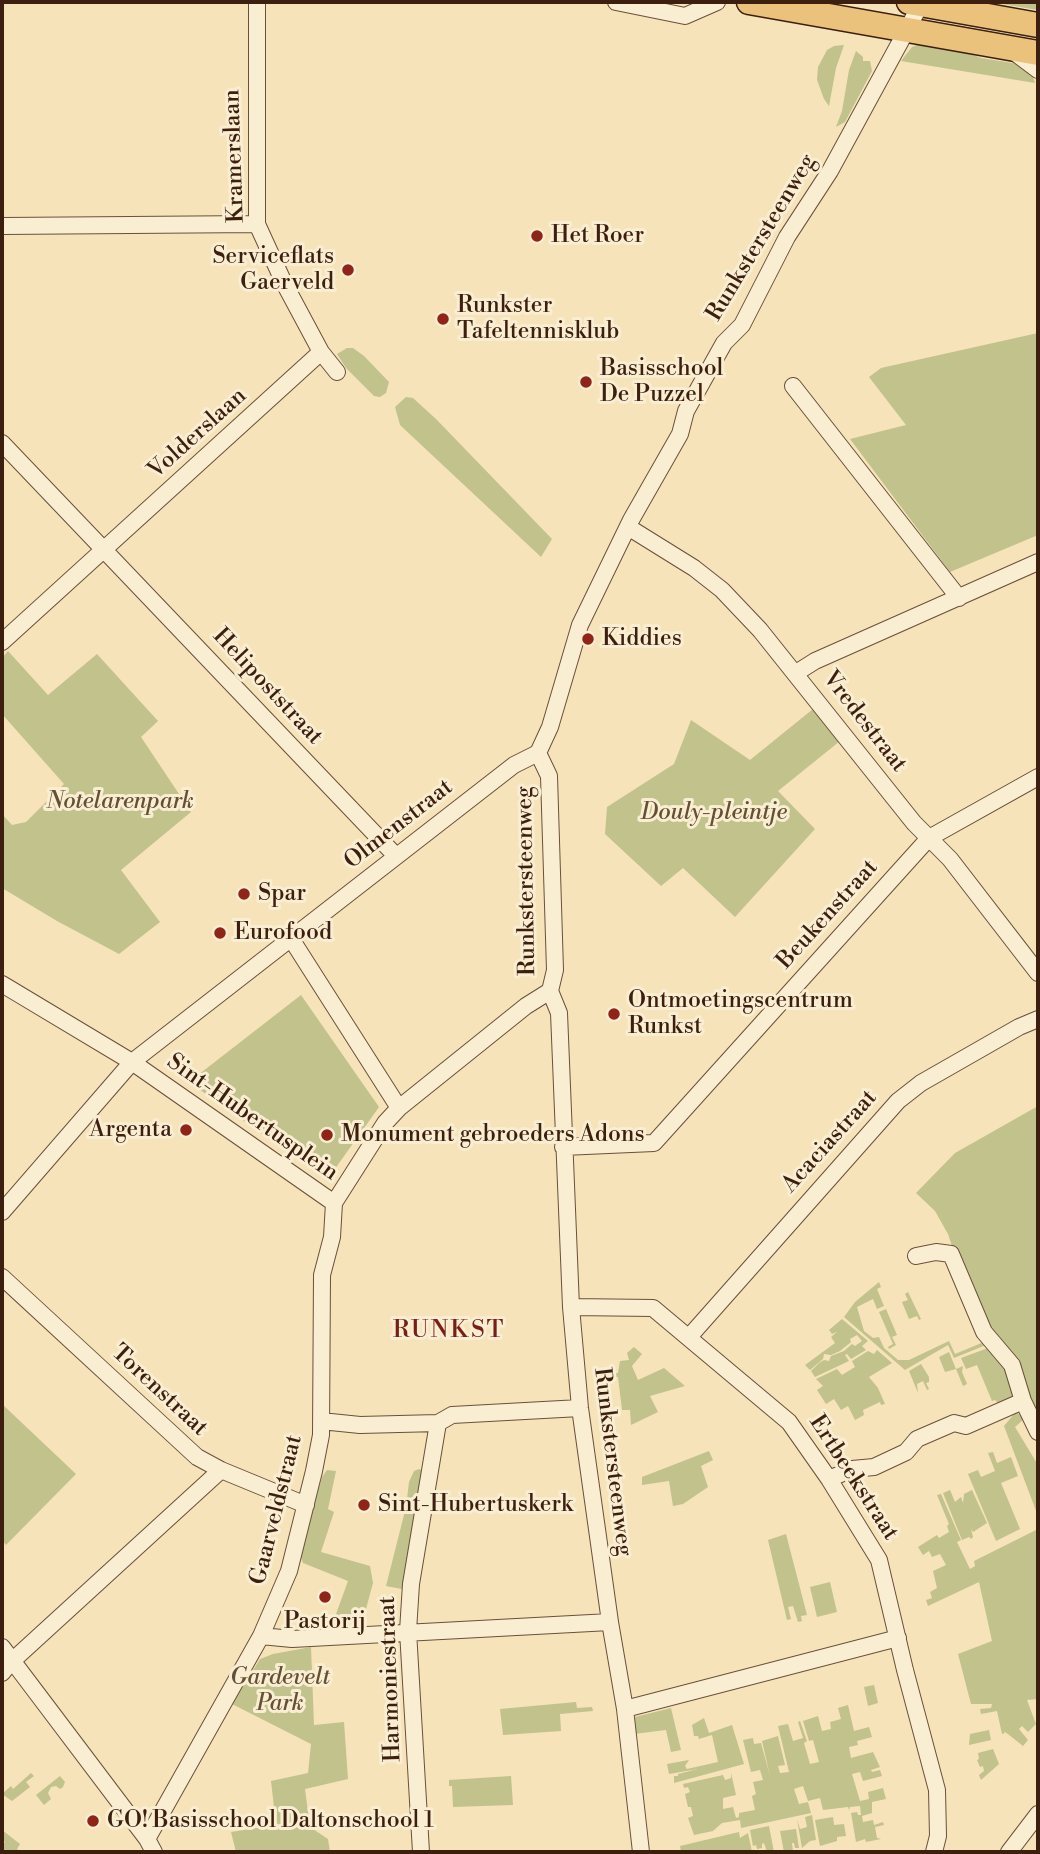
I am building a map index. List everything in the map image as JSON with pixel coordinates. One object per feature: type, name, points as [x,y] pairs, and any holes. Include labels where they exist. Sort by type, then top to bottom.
[{"type":"highway","points":[[749,2],[1038,53]]},
{"type":"highway","points":[[917,2],[1038,25]]},
{"type":"street","name":"Kramerslaan","points":[[257,2],[257,223],[284,283],[321,352],[337,372]]},
{"type":"street","points":[[616,2],[685,16],[717,2]]},
{"type":"street","name":"Runkstersteenweg","points":[[641,1852],[625,1709],[580,1408],[571,1307],[559,1013],[550,991],[555,970],[549,776],[538,752],[550,727],[580,625],[628,527],[680,434],[686,411],[724,343],[742,325],[787,237],[830,171],[906,30],[917,2]]},
{"type":"street","points":[[1009,48],[1038,70]]},
{"type":"street","points":[[2,226],[257,223]]},
{"type":"street","name":"Volderslaan","points":[[2,642],[321,352]]},
{"type":"street","points":[[793,386],[959,598]]},
{"type":"street","name":"Helipoststraat","points":[[2,443],[396,856]]},
{"type":"street","name":"Vredestraat","points":[[628,527],[665,548],[722,590],[761,630],[914,822],[950,859],[1038,973]]},
{"type":"street","points":[[796,673],[816,661],[1038,562]]},
{"type":"street","name":"Olmenstraat","points":[[290,937],[514,765],[538,752]]},
{"type":"street","name":"Beukenstraat","points":[[563,1147],[654,1143],[929,838],[1038,777]]},
{"type":"street","points":[[290,937],[399,1108],[526,1006],[550,991]]},
{"type":"street","name":"Sint-Hubertusplein","points":[[290,937],[132,1062],[334,1203],[385,1123],[399,1108]]},
{"type":"street","points":[[2,984],[132,1062],[5,1203]]},
{"type":"street","name":"Acaciastraat","points":[[689,1337],[898,1101],[921,1083],[1038,1019]]},
{"type":"street","name":"Gaarveldstraat","points":[[150,1846],[261,1636],[289,1571],[321,1435],[322,1275],[332,1237],[334,1203]]},
{"type":"street","points":[[916,1256],[936,1252],[951,1254],[984,1332],[1012,1365],[1023,1401],[1038,1432]]},
{"type":"street","name":"Torenstraat","points":[[2,1278],[197,1457],[221,1470],[306,1505]]},
{"type":"street","name":"Ertbeekstraat","points":[[571,1307],[653,1308],[789,1422],[829,1479],[879,1560],[936,1790],[938,1836],[934,1852]]},
{"type":"street","points":[[829,1479],[852,1469],[874,1467],[906,1452],[917,1438],[954,1423],[966,1426],[1023,1401]]},
{"type":"street","points":[[321,1421],[360,1425],[438,1423],[452,1415],[580,1408]]},
{"type":"street","name":"Harmoniestraat","points":[[421,1852],[408,1631],[411,1584],[438,1423]]},
{"type":"street","points":[[6,1667],[221,1470]]},
{"type":"street","points":[[261,1636],[292,1639],[610,1622]]},
{"type":"street","points":[[625,1709],[898,1638]]},
{"type":"street","points":[[2,1647],[6,1667],[150,1846]]},
{"type":"street","points":[[1009,1852],[1038,1814]]},
{"type":"green space","points":[[990,2],[1038,2],[1038,10]]},
{"type":"green space","points":[[922,43],[954,47],[981,58],[1019,64],[1032,73],[1035,83],[901,61],[912,47]]},
{"type":"green space","points":[[844,45],[836,68],[829,106],[817,80],[818,67],[827,50]]},
{"type":"green space","points":[[856,51],[863,57],[863,61],[870,61],[872,71],[845,122],[836,127],[842,111],[849,70]]},
{"type":"green space","points":[[1038,333],[1038,535],[950,572],[850,439],[906,425],[869,377],[881,368]]},
{"type":"green space","points":[[347,348],[353,348],[364,356],[389,382],[386,393],[380,397],[374,396],[346,368],[337,354]]},
{"type":"green space","points":[[406,397],[413,398],[436,419],[552,539],[541,557],[400,425],[395,407]]},
{"type":"green space","name":"Notelarenpark","points":[[8,651],[48,695],[97,654],[158,721],[141,737],[191,812],[121,870],[160,922],[119,954],[2,888],[2,814],[12,825],[26,822],[64,784],[2,714],[2,658]]},
{"type":"green space","name":"Douly-pleintje","points":[[813,709],[840,741],[778,791],[815,829],[735,917],[683,868],[661,886],[605,834],[607,807],[674,764],[691,720],[750,760]]},
{"type":"green space","points":[[301,995],[379,1107],[327,1180],[189,1082]]},
{"type":"green space","points":[[1038,1106],[1038,1428],[986,1331],[948,1234],[935,1211],[916,1193],[955,1153]]},
{"type":"green space","points":[[879,1282],[881,1287],[877,1289],[884,1306],[877,1309],[873,1299],[857,1307],[864,1331],[873,1338],[879,1337],[884,1348],[898,1360],[909,1360],[949,1341],[955,1354],[984,1342],[986,1345],[954,1358],[948,1345],[905,1370],[844,1317],[855,1302]]},
{"type":"green space","points":[[908,1292],[921,1319],[919,1320],[917,1316],[909,1319],[902,1302],[908,1300],[905,1294]]},
{"type":"green space","points":[[886,1309],[897,1335],[892,1337],[896,1345],[889,1349],[893,1344],[879,1312]]},
{"type":"green space","points":[[842,1319],[868,1341],[862,1346],[866,1350],[851,1359],[845,1355],[849,1361],[815,1377],[811,1371],[819,1363],[829,1361],[831,1356],[862,1341],[857,1335],[840,1351],[831,1355],[824,1354],[823,1359],[810,1370],[805,1365],[835,1343],[831,1337],[837,1332],[832,1334],[829,1330]]},
{"type":"green space","points":[[634,1347],[642,1354],[632,1366],[638,1380],[664,1368],[685,1386],[650,1396],[658,1412],[631,1425],[630,1410],[622,1410],[618,1377],[609,1377],[608,1374],[618,1373],[620,1361],[629,1360],[627,1353]]},
{"type":"green space","points":[[988,1348],[1001,1356],[1016,1391],[1005,1407],[995,1400],[992,1401],[977,1365],[966,1369],[961,1358]]},
{"type":"green space","points":[[877,1350],[892,1363],[869,1377],[878,1388],[885,1404],[881,1405],[880,1402],[863,1410],[864,1415],[855,1420],[848,1406],[841,1410],[834,1399],[826,1404],[817,1390],[823,1386],[816,1379],[837,1369],[842,1375],[855,1367],[852,1361],[868,1351],[874,1354]]},
{"type":"green space","points":[[949,1352],[956,1369],[945,1372],[939,1357]]},
{"type":"green space","points":[[921,1364],[929,1377],[929,1382],[926,1383],[929,1389],[927,1390],[923,1381],[917,1384],[918,1393],[909,1371]]},
{"type":"green space","points":[[963,1366],[962,1372],[967,1384],[963,1386],[956,1369]]},
{"type":"green space","points":[[2,1404],[76,1474],[6,1545],[2,1540]]},
{"type":"green space","points":[[1018,1413],[1024,1419],[1015,1427],[1038,1465],[1038,1516],[1004,1426]]},
{"type":"green space","points":[[709,1451],[713,1460],[701,1466],[708,1487],[683,1504],[673,1506],[669,1481],[642,1485],[642,1477]]},
{"type":"green space","points":[[993,1452],[997,1463],[1011,1457],[1018,1476],[1001,1483],[1020,1529],[996,1541],[968,1474],[978,1470],[981,1477],[995,1471],[988,1453]]},
{"type":"green space","points":[[419,1469],[427,1473],[407,1590],[386,1586],[406,1507],[409,1482],[414,1471]]},
{"type":"green space","points":[[327,1470],[336,1471],[328,1509],[334,1512],[321,1552],[370,1566],[373,1583],[363,1620],[332,1625],[348,1581],[303,1563],[300,1556],[322,1477]]},
{"type":"green space","points":[[950,1490],[955,1502],[961,1497],[963,1503],[964,1494],[972,1490],[987,1523],[973,1532],[971,1529],[971,1539],[969,1537],[962,1540],[943,1493]]},
{"type":"green space","points":[[941,1494],[961,1540],[957,1542],[970,1569],[975,1566],[974,1561],[1038,1529],[1038,1699],[1027,1700],[1036,1724],[1028,1732],[1022,1726],[1019,1729],[1028,1740],[1023,1746],[1004,1731],[1002,1734],[997,1711],[981,1714],[980,1709],[991,1708],[992,1704],[971,1704],[958,1654],[992,1641],[979,1582],[928,1606],[926,1600],[932,1598],[930,1592],[937,1588],[933,1571],[946,1565],[940,1554],[932,1557],[929,1551],[923,1555],[918,1547],[937,1535],[939,1538],[949,1532],[949,1524],[937,1495]]},
{"type":"green space","points":[[786,1534],[807,1615],[801,1616],[802,1621],[798,1622],[793,1606],[788,1607],[791,1619],[787,1620],[768,1540]]},
{"type":"green space","points":[[830,1582],[837,1612],[817,1617],[810,1587]]},
{"type":"green space","name":"Gardevelt Park","points":[[311,1647],[314,1725],[344,1722],[348,1779],[305,1789],[310,1827],[328,1839],[330,1852],[236,1852],[231,1832],[276,1825],[271,1781],[308,1773],[311,1744],[232,1704],[260,1659]]},
{"type":"green space","points":[[874,1685],[878,1703],[868,1706],[864,1687]]},
{"type":"green space","points":[[576,1702],[577,1708],[592,1707],[593,1711],[560,1714],[561,1731],[503,1735],[500,1709]]},
{"type":"green space","points":[[848,1705],[854,1731],[869,1727],[872,1737],[857,1741],[858,1745],[849,1747],[851,1758],[873,1752],[880,1767],[871,1770],[880,1770],[882,1776],[863,1781],[860,1772],[852,1774],[860,1801],[869,1799],[868,1792],[883,1788],[886,1799],[872,1802],[872,1813],[862,1816],[863,1822],[873,1820],[874,1825],[883,1822],[884,1825],[875,1827],[877,1838],[881,1839],[856,1842],[851,1813],[857,1812],[861,1815],[860,1806],[850,1807],[849,1810],[848,1807],[823,1810],[820,1798],[808,1801],[803,1786],[794,1789],[799,1804],[808,1802],[811,1813],[741,1828],[740,1820],[722,1823],[713,1831],[694,1835],[688,1818],[693,1816],[685,1794],[690,1792],[683,1784],[723,1775],[725,1780],[731,1778],[731,1773],[736,1795],[723,1798],[723,1809],[733,1807],[736,1818],[739,1813],[755,1810],[752,1796],[756,1794],[753,1782],[763,1780],[760,1770],[751,1772],[743,1740],[753,1738],[754,1744],[761,1743],[770,1776],[762,1741],[778,1736],[785,1765],[778,1766],[780,1773],[789,1772],[778,1726],[788,1724],[793,1741],[803,1738],[798,1722],[800,1721],[807,1741],[804,1743],[810,1764],[819,1762],[813,1740],[809,1741],[803,1721],[818,1716],[822,1731],[831,1729],[830,1722],[841,1719],[838,1708]]},
{"type":"green space","points":[[671,1708],[681,1750],[671,1752],[666,1730],[634,1734],[635,1717]]},
{"type":"green space","points":[[704,1718],[709,1733],[732,1725],[744,1764],[674,1783],[674,1776],[698,1769],[669,1774],[667,1764],[689,1760],[685,1766],[687,1769],[718,1762],[712,1735],[699,1739],[694,1736],[692,1725]]},
{"type":"green space","points":[[989,1730],[991,1740],[969,1745],[970,1734]]},
{"type":"green space","points":[[993,1749],[999,1764],[981,1780],[979,1775],[984,1771],[977,1760],[978,1753]]},
{"type":"green space","points":[[31,1773],[34,1776],[26,1782],[30,1787],[12,1801],[2,1794],[11,1786],[13,1789]]},
{"type":"green space","points":[[60,1776],[65,1782],[63,1787],[51,1787],[48,1793],[51,1799],[44,1805],[36,1795]]},
{"type":"green space","points":[[511,1776],[513,1805],[453,1807],[449,1780]]},
{"type":"green space","points":[[812,1815],[816,1840],[810,1841],[802,1848],[797,1819],[800,1829],[807,1827],[805,1817]]},
{"type":"green space","points":[[833,1817],[834,1825],[844,1824],[846,1836],[837,1837],[837,1841],[820,1846],[815,1820]]},
{"type":"green space","points":[[769,1826],[774,1852],[767,1852],[764,1843],[762,1848],[753,1846],[750,1830]]},
{"type":"green space","points":[[796,1829],[799,1848],[795,1848],[792,1843],[793,1852],[784,1852],[780,1831]]},
{"type":"green space","points":[[2,1830],[20,1844],[17,1849],[21,1852],[2,1852],[5,1842]]},
{"type":"green space","points":[[739,1832],[740,1838],[748,1833],[752,1852],[681,1852],[680,1846]]},
{"type":"place","name":"Het Roer","points":[[537,236]]},
{"type":"place","name":"Serviceflats Gaerveld","points":[[348,270]]},
{"type":"place","name":"Runkster Tafeltennisklub","points":[[443,319]]},
{"type":"place","name":"Basisschool De Puzzel","points":[[586,382]]},
{"type":"place","name":"Kiddies","points":[[588,639]]},
{"type":"place","name":"Spar","points":[[244,894]]},
{"type":"place","name":"Eurofood","points":[[220,933]]},
{"type":"place","name":"Ontmoetingscentrum Runkst","points":[[614,1014]]},
{"type":"place","name":"Argenta","points":[[186,1130]]},
{"type":"place","name":"Monument gebroeders Adons","points":[[327,1135]]},
{"type":"place","name":"Sint-Hubertuskerk","points":[[364,1505]]},
{"type":"place","name":"Pastorij","points":[[325,1597]]},
{"type":"place","name":"GO! Basisschool Daltonschool 1","points":[[93,1821]]},
{"type":"district","name":"RUNKST","points":[[449,1331]]}]
